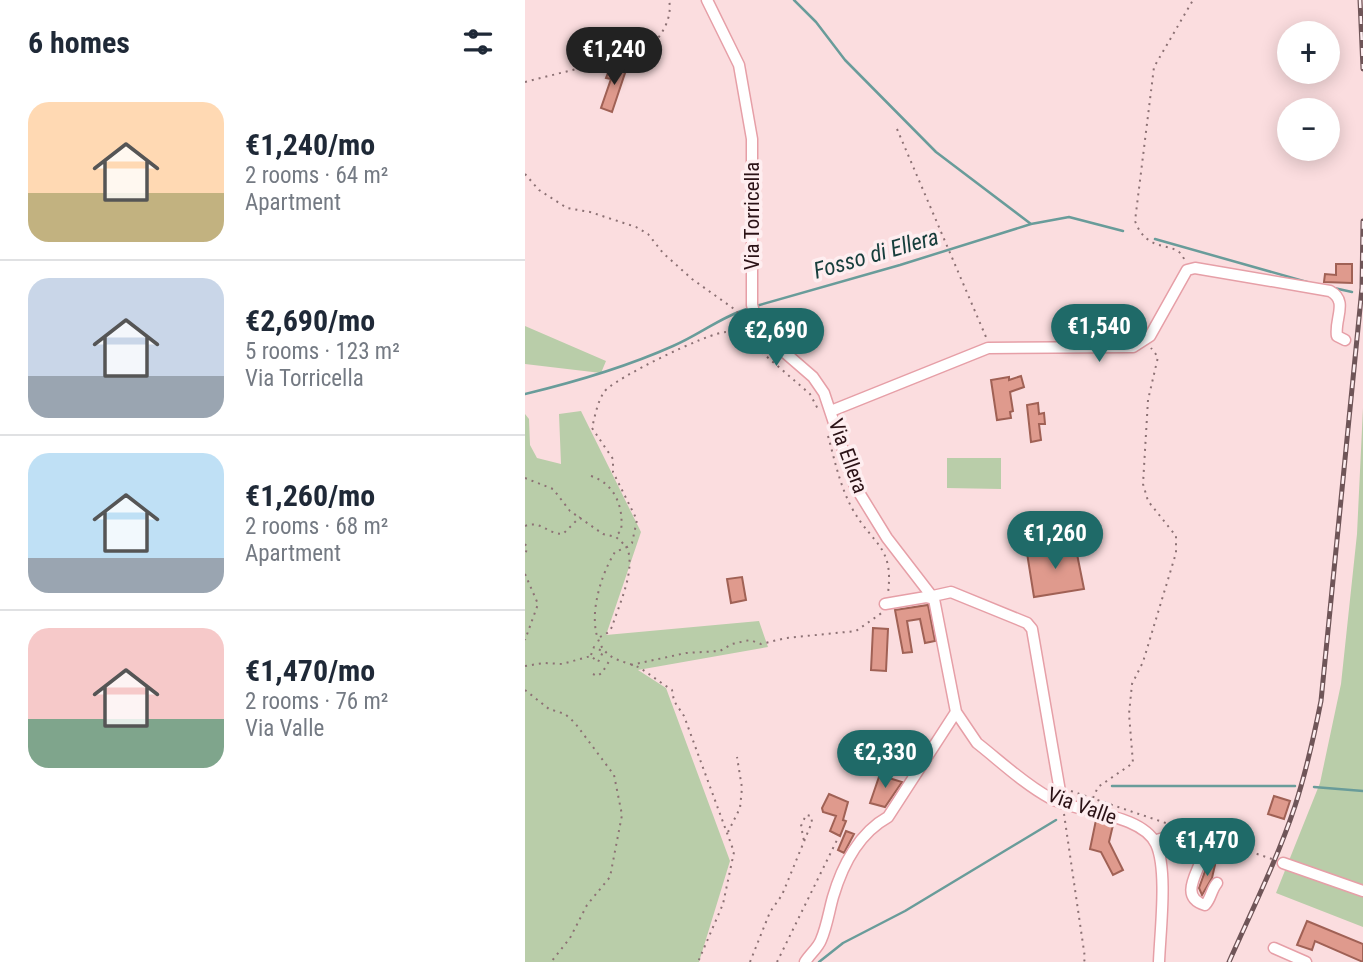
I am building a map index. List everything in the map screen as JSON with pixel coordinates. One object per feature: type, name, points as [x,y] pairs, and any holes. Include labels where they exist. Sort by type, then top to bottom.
[{"type":"street","name":"Via Torricella","points":[[707,0],[739,65],[752,139],[752,308],[758,324],[768,338],[789,359],[813,377],[824,393],[826,412]]},
{"type":"street","points":[[1138,344],[1150,335],[1187,270],[1206,269],[1330,291],[1337,295],[1341,303],[1336,330],[1337,336],[1345,340]]},
{"type":"street","name":"Via Ellera","points":[[956,712],[933,597],[887,538],[855,486],[826,412],[991,348],[1115,349],[1138,344]]},
{"type":"street","points":[[885,604],[951,592],[1027,623],[1032,629],[1062,803]]},
{"type":"street","points":[[805,962],[821,941],[834,892],[862,838],[875,824],[888,817],[956,712]]},
{"type":"street","name":"Via Valle","points":[[956,712],[977,743],[1051,799],[1111,816],[1139,828],[1155,841]]},
{"type":"street","points":[[1159,962],[1161,865],[1155,841],[1164,836],[1196,845],[1203,851],[1203,859],[1192,877],[1192,895],[1198,903],[1205,905],[1208,902],[1212,888],[1217,883]]},
{"type":"street","points":[[1283,863],[1363,891]]},
{"type":"street","points":[[1274,948],[1306,962]]},
{"type":"path","points":[[525,82],[592,65],[615,55],[636,60],[650,50],[667,23],[669,0]]},
{"type":"path","points":[[1187,270],[1182,254],[1174,249],[1153,244],[1140,236],[1135,221],[1154,67],[1192,0]]},
{"type":"path","points":[[897,129],[991,348]]},
{"type":"path","points":[[525,174],[538,190],[567,208],[636,226],[647,234],[663,253],[692,279],[737,311],[745,335],[751,343],[810,394],[826,412]]},
{"type":"path","points":[[591,656],[598,662],[604,652],[595,611],[598,590],[615,552],[632,543],[637,520],[613,472],[613,459],[592,428],[605,390],[662,356],[711,335],[728,332],[751,343]]},
{"type":"path","points":[[1093,798],[1098,787],[1133,763],[1129,714],[1132,684],[1143,662],[1176,553],[1176,536],[1148,501],[1143,484],[1148,400],[1158,357],[1153,349],[1138,344]]},
{"type":"path","points":[[631,665],[685,653],[720,651],[731,644],[750,640],[761,643],[856,631],[883,612],[891,572],[886,557],[854,511],[841,484],[827,434]]},
{"type":"path","points":[[591,476],[610,486],[619,503],[621,531],[614,537]]},
{"type":"path","points":[[525,478],[553,489],[571,511],[603,534],[614,537],[628,547],[631,556],[629,570],[612,627],[609,632],[599,637]]},
{"type":"path","points":[[525,526],[533,523],[544,526],[555,534],[563,534],[580,516]]},
{"type":"path","points":[[525,544],[525,557]]},
{"type":"path","points":[[525,573],[538,604],[525,640]]},
{"type":"path","points":[[591,656],[594,648],[600,648],[672,690],[674,701],[684,716],[728,833],[734,852],[723,904],[698,962]]},
{"type":"path","points":[[525,666],[562,664],[591,656]]},
{"type":"path","points":[[593,674],[597,676],[602,673],[612,657]]},
{"type":"path","points":[[525,690],[549,709],[565,714],[575,723],[614,775],[622,815],[610,877],[587,905],[570,938],[551,962]]},
{"type":"path","points":[[728,833],[740,808],[742,788],[737,757]]},
{"type":"path","points":[[1060,787],[1272,859]]},
{"type":"path","points":[[1062,803],[1084,962]]},
{"type":"path","points":[[750,962],[770,912],[782,895],[812,822],[811,816],[806,815],[801,826],[804,841]]},
{"type":"path","points":[[777,962],[837,840]]},
{"type":"green space","points":[[525,326],[606,361],[601,373],[525,364]]},
{"type":"green space","points":[[1363,408],[1363,927],[1276,893],[1320,783],[1341,684],[1357,534]]},
{"type":"green space","points":[[581,411],[641,532],[606,635],[759,621],[768,647],[638,670],[666,688],[730,861],[699,962],[525,962],[525,414],[529,419],[530,445],[537,458],[561,464],[559,414]]},
{"type":"green space","points":[[947,458],[1001,458],[1001,489],[947,488]]},
{"type":"building","points":[[620,61],[628,64],[612,112],[601,108],[611,79],[606,78],[609,70],[616,73]]},
{"type":"building","points":[[1336,264],[1352,264],[1352,283],[1324,282],[1325,274],[1336,275]]},
{"type":"building","points":[[1021,376],[1024,387],[1010,392],[1013,411],[1010,412],[1011,418],[997,420],[991,380],[1009,377],[1009,380]]},
{"type":"building","points":[[1038,403],[1039,414],[1044,413],[1045,424],[1039,424],[1041,440],[1031,442],[1027,405]]},
{"type":"building","points":[[1075,544],[1084,589],[1034,597],[1027,553]]},
{"type":"building","points":[[742,577],[746,600],[731,603],[727,579]]},
{"type":"building","points":[[928,605],[935,641],[925,643],[920,619],[907,621],[912,652],[903,653],[895,610]]},
{"type":"building","points":[[873,628],[888,629],[886,671],[871,670]]},
{"type":"building","points":[[881,771],[890,774],[889,778],[902,782],[885,807],[870,803]]},
{"type":"building","points":[[829,794],[848,802],[843,820],[846,821],[840,836],[830,831],[836,816],[823,812],[822,808]]},
{"type":"building","points":[[1274,796],[1290,801],[1284,819],[1268,814]]},
{"type":"building","points":[[1096,820],[1113,825],[1109,842],[1123,870],[1113,875],[1101,852],[1090,849]]},
{"type":"building","points":[[846,831],[854,834],[844,853],[838,850]]},
{"type":"building","points":[[1208,863],[1215,865],[1212,878],[1202,895],[1199,888]]},
{"type":"building","points":[[1307,921],[1363,944],[1363,962],[1315,941],[1312,950],[1297,945]]},
{"type":"waterway","points":[[794,0],[816,22],[845,60],[936,152],[1031,224]]},
{"type":"waterway","name":"Fosso di Ellera","points":[[756,306],[1031,224],[1069,217],[1123,231]]},
{"type":"waterway","name":"Fosso di Ellera","points":[[1155,239],[1314,284]]},
{"type":"waterway","name":"Fosso di Ellera","points":[[1334,288],[1352,292]]},
{"type":"waterway","name":"Fosso di Ellera","points":[[525,394],[637,361],[683,342],[750,308]]},
{"type":"waterway","points":[[1112,786],[1295,786]]},
{"type":"waterway","points":[[1314,787],[1363,791]]},
{"type":"waterway","points":[[819,962],[843,943],[905,911],[1056,820]]},
{"type":"railway","points":[[1360,0],[1363,69]]},
{"type":"railway","points":[[1229,962],[1288,826],[1306,767],[1321,701],[1362,288],[1363,221]]}]
